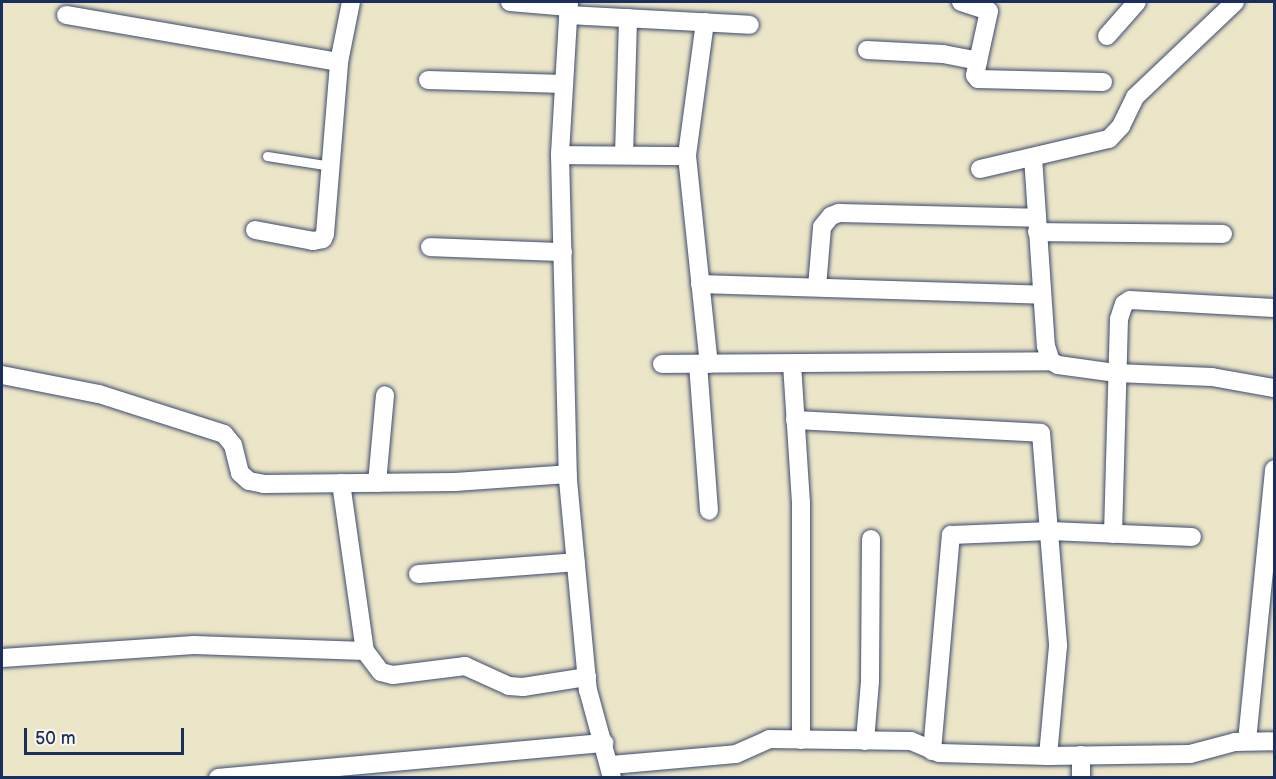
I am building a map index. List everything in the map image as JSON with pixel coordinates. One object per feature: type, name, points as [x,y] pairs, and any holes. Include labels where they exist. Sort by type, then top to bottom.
[{"type":"street","points":[[255,230],[313,241],[323,239],[339,62],[351,2]]},
{"type":"street","points":[[510,2],[569,8],[628,18],[750,25]]},
{"type":"street","points":[[961,2],[989,11],[975,75],[982,80],[1103,82]]},
{"type":"street","points":[[1107,36],[1137,2]]},
{"type":"street","points":[[980,169],[1116,134],[1135,97],[1234,2]]},
{"type":"street","points":[[569,8],[560,155],[568,474],[590,707],[604,742],[612,771],[736,754],[769,739],[911,741],[932,751],[1048,756],[1190,754],[1247,741],[1275,741]]},
{"type":"street","points":[[66,15],[339,62]]},
{"type":"street","points":[[624,155],[628,18]]},
{"type":"street","points":[[705,22],[687,156],[700,284],[709,511]]},
{"type":"street","points":[[867,50],[943,54],[978,61]]},
{"type":"street","points":[[428,80],[564,84]]},
{"type":"street","points":[[560,155],[687,156]]},
{"type":"street","points":[[1033,157],[1042,295],[1051,361]]},
{"type":"street","points":[[817,287],[822,227],[831,216],[839,213],[1223,234]]},
{"type":"street","points":[[430,247],[563,252]]},
{"type":"street","points":[[700,284],[1042,295]]},
{"type":"street","points":[[1113,534],[1116,373],[1120,311],[1130,300],[1275,308]]},
{"type":"street","points":[[662,364],[1051,361],[1058,365],[1116,373],[1212,377],[1275,388]]},
{"type":"street","points":[[792,364],[801,502],[801,740]]},
{"type":"street","points":[[2,375],[99,394],[224,434],[233,445],[240,473],[249,481],[264,484],[377,483],[568,474]]},
{"type":"street","points":[[377,483],[385,395]]},
{"type":"street","points":[[795,420],[1035,431],[1043,438],[1058,646],[1048,756]]},
{"type":"street","points":[[1247,741],[1275,469]]},
{"type":"street","points":[[341,483],[365,651],[381,672],[393,675],[465,666],[509,686],[523,687],[587,677]]},
{"type":"street","points":[[932,751],[947,541],[956,532],[1050,531],[1192,537]]},
{"type":"street","points":[[865,741],[870,681],[871,539]]},
{"type":"street","points":[[418,574],[576,562]]},
{"type":"street","points":[[2,658],[194,645],[365,651]]},
{"type":"street","points":[[218,777],[604,742]]},
{"type":"street","points":[[1081,755],[1081,777]]},
{"type":"lane","points":[[267,156],[331,166]]}]
